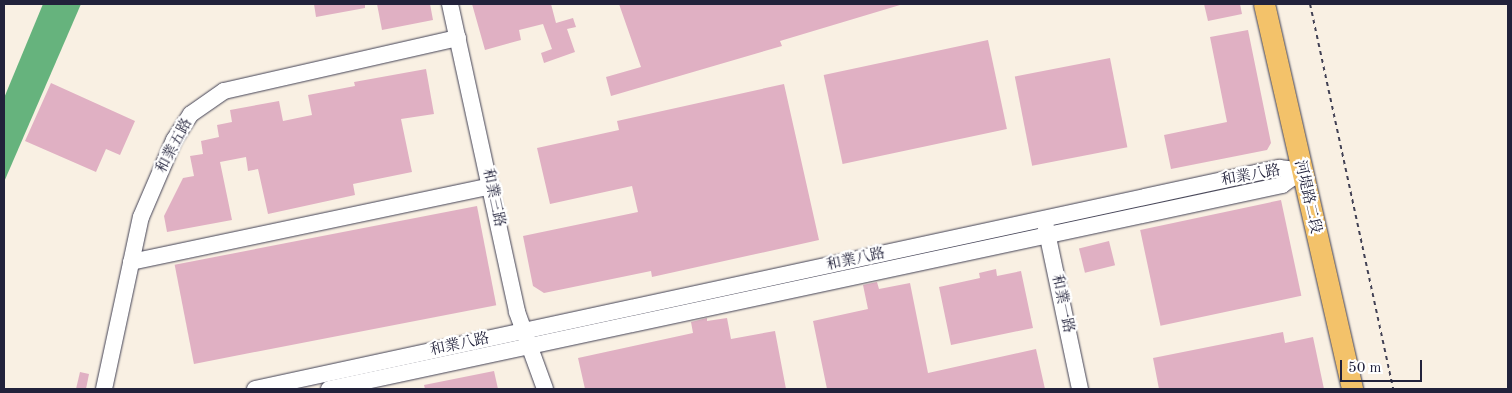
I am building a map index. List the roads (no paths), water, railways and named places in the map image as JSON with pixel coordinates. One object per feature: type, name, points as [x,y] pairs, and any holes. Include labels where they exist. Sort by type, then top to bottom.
[{"type":"main road","name":"河堤路二段","points":[[1264,4],[1352,389]]},
{"type":"street","name":"和業三路","points":[[450,4],[524,331],[546,389]]},
{"type":"street","name":"和業五路","points":[[104,389],[141,217],[174,140],[191,114],[224,91],[458,38]]},
{"type":"street","name":"和業八路","points":[[329,389],[530,347],[1045,226],[1279,168],[1302,171]]},
{"type":"street","points":[[131,262],[491,186]]},
{"type":"street","name":"和業八路","points":[[255,389],[524,331],[1045,226]]},
{"type":"street","name":"和業一路","points":[[1045,226],[1080,389]]}]
